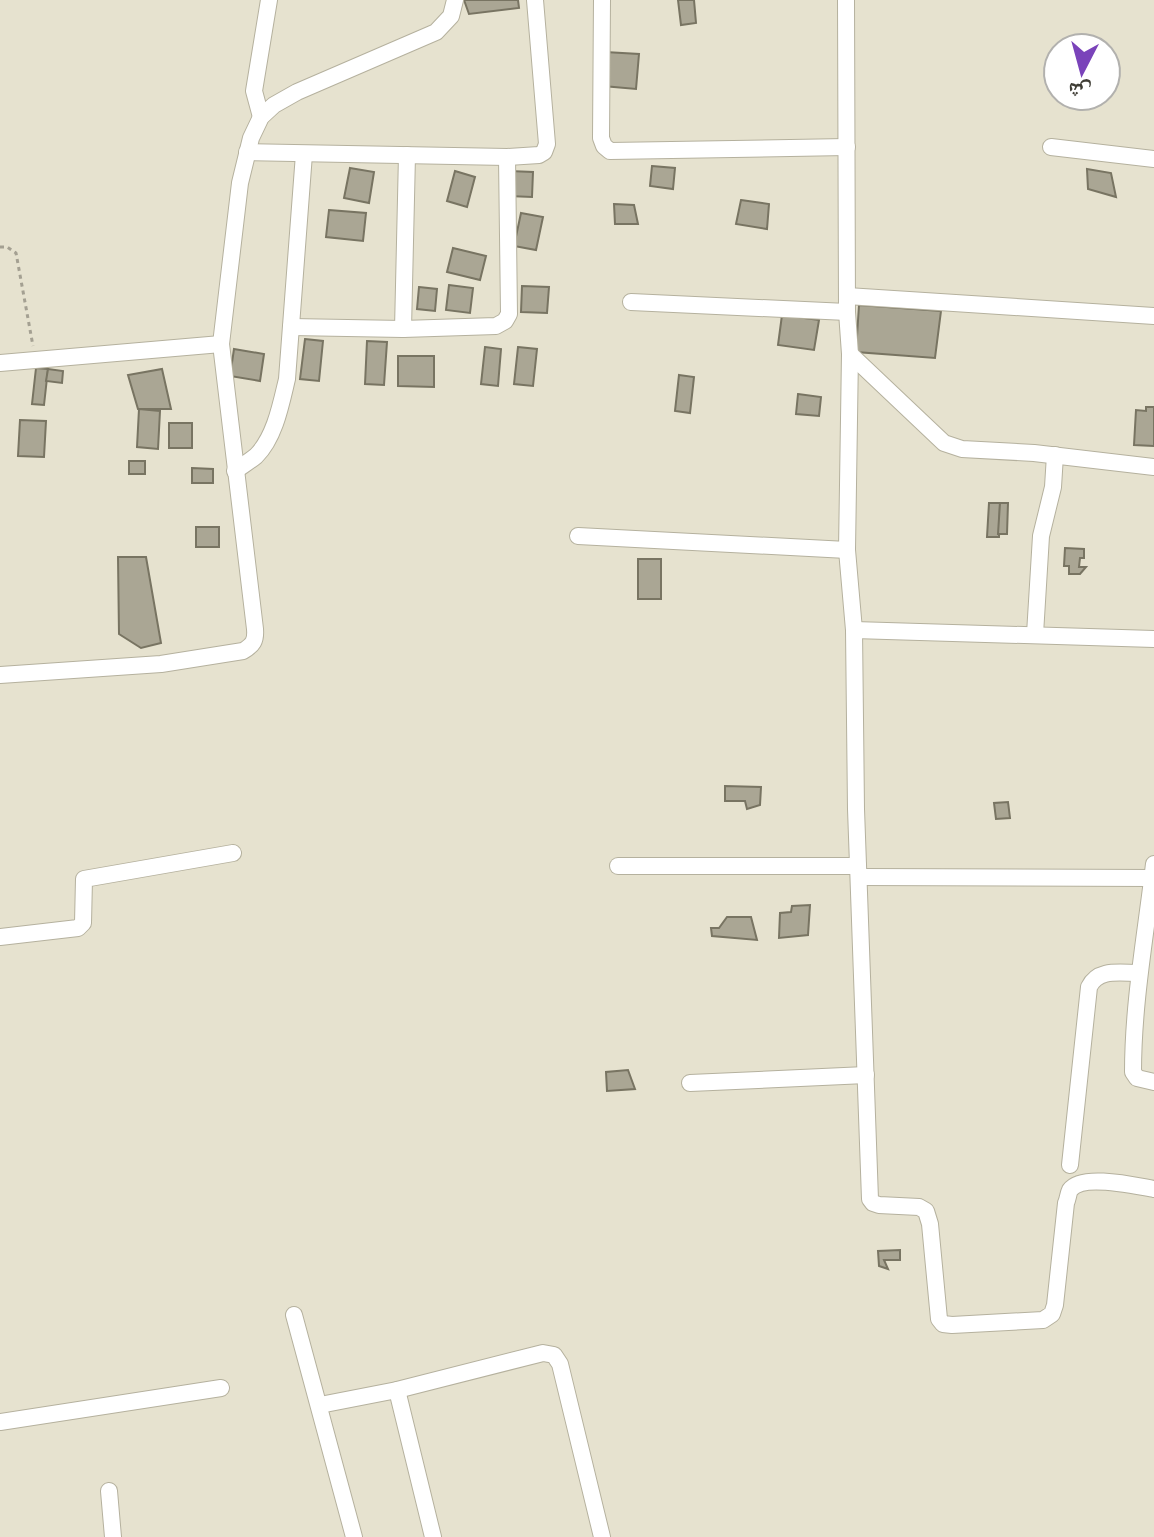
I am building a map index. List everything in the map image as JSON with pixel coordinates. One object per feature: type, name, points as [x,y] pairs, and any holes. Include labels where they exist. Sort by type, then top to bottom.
[{"type":"street","points":[[261,117],[254,91],[269,0]]},
{"type":"street","points":[[0,675],[161,664],[243,651],[252,646],[255,629],[221,344],[240,183],[247,152],[261,117],[297,92],[436,32],[451,16],[455,0]]},
{"type":"street","points":[[247,152],[539,155],[547,144],[535,0]]},
{"type":"street","points":[[602,0],[601,138],[610,151],[847,147]]},
{"type":"street","points":[[846,0],[847,304],[850,354],[847,550],[854,630],[858,871],[870,1199],[879,1205],[919,1207],[926,1211],[930,1224],[936,1304],[943,1324],[1043,1320],[1052,1314],[1055,1305],[1061,1242],[1071,1189],[1080,1183],[1096,1181],[1154,1189]]},
{"type":"street","points":[[1051,147],[1154,159]]},
{"type":"street","points":[[235,471],[257,455],[280,410],[287,379],[304,154]]},
{"type":"street","points":[[403,329],[407,155]]},
{"type":"street","points":[[291,327],[403,329],[496,326],[505,321],[509,314],[507,157]]},
{"type":"street","points":[[631,302],[847,304],[1154,316]]},
{"type":"street","points":[[0,363],[221,344]]},
{"type":"street","points":[[850,354],[944,443],[962,449],[1055,455],[1154,467]]},
{"type":"street","points":[[1035,634],[1041,536],[1053,487],[1055,455]]},
{"type":"street","points":[[578,536],[847,550]]},
{"type":"street","points":[[854,630],[1154,639]]},
{"type":"street","points":[[0,937],[78,928],[83,923],[84,879],[233,853]]},
{"type":"street","points":[[618,866],[858,871],[1152,883],[1139,973],[1133,1072],[1137,1078],[1154,1082]]},
{"type":"street","points":[[1070,1165],[1089,987],[1093,978],[1102,973],[1139,973]]},
{"type":"street","points":[[690,1083],[866,1075]]},
{"type":"street","points":[[294,1315],[354,1537]]},
{"type":"street","points":[[320,1405],[397,1390],[543,1353],[554,1355],[560,1364],[602,1537]]},
{"type":"street","points":[[0,1422],[221,1388]]},
{"type":"street","points":[[397,1390],[433,1537]]},
{"type":"street","points":[[109,1491],[113,1537]]},
{"type":"path","points":[[0,247],[7,247],[16,253],[37,361]]},
{"type":"building","points":[[464,0],[518,0],[519,8],[469,14]]},
{"type":"building","points":[[678,0],[694,0],[696,23],[681,25]]},
{"type":"building","points":[[605,52],[639,54],[636,89],[603,86]]},
{"type":"building","points":[[652,166],[675,168],[673,189],[650,186]]},
{"type":"building","points":[[350,168],[374,172],[369,203],[344,198]]},
{"type":"building","points":[[1087,169],[1111,173],[1116,197],[1088,189]]},
{"type":"building","points":[[455,171],[475,177],[467,207],[447,201]]},
{"type":"building","points":[[509,171],[533,172],[532,197],[508,196]]},
{"type":"building","points":[[741,200],[769,204],[767,229],[736,224]]},
{"type":"building","points":[[614,204],[634,205],[638,224],[615,224]]},
{"type":"building","points":[[329,210],[366,213],[363,241],[326,237]]},
{"type":"building","points":[[521,213],[543,217],[536,250],[514,246]]},
{"type":"building","points":[[453,248],[486,256],[480,280],[447,272]]},
{"type":"building","points":[[449,285],[473,288],[470,313],[446,310]]},
{"type":"building","points":[[522,286],[549,287],[547,313],[521,312]]},
{"type":"building","points":[[419,287],[437,289],[435,311],[417,309]]},
{"type":"building","points":[[859,305],[941,311],[935,358],[856,352]]},
{"type":"building","points":[[782,315],[819,320],[814,350],[778,345]]},
{"type":"building","points":[[305,339],[323,341],[319,381],[300,379]]},
{"type":"building","points":[[367,341],[387,342],[384,385],[365,384]]},
{"type":"building","points":[[485,347],[501,349],[498,386],[481,384]]},
{"type":"building","points":[[518,347],[537,349],[533,386],[514,384]]},
{"type":"building","points":[[234,349],[264,354],[260,381],[230,376]]},
{"type":"building","points":[[398,356],[434,356],[434,387],[398,386]]},
{"type":"building","points":[[36,368],[48,369],[44,405],[32,404]]},
{"type":"building","points":[[48,369],[63,371],[62,383],[46,381]]},
{"type":"building","points":[[162,369],[171,409],[138,409],[128,375]]},
{"type":"building","points":[[679,375],[694,377],[690,413],[675,411]]},
{"type":"building","points":[[798,394],[821,397],[819,416],[796,414]]},
{"type":"building","points":[[1146,407],[1154,407],[1154,446],[1134,445],[1136,410],[1146,411]]},
{"type":"building","points":[[139,409],[160,411],[158,449],[137,447]]},
{"type":"building","points":[[20,420],[46,421],[44,457],[18,456]]},
{"type":"building","points":[[169,423],[192,423],[192,448],[169,448]]},
{"type":"building","points":[[129,461],[145,461],[145,474],[129,474]]},
{"type":"building","points":[[192,468],[213,469],[213,483],[192,483]]},
{"type":"building","points":[[989,503],[1000,503],[999,537],[987,537]]},
{"type":"building","points":[[1000,503],[1008,503],[1007,534],[998,534]]},
{"type":"building","points":[[196,527],[219,527],[219,547],[196,547]]},
{"type":"building","points":[[1065,548],[1084,549],[1084,558],[1080,558],[1079,567],[1086,567],[1080,574],[1069,574],[1069,566],[1064,566]]},
{"type":"building","points":[[118,557],[146,557],[161,643],[141,648],[119,634]]},
{"type":"building","points":[[638,559],[661,559],[661,599],[638,599]]},
{"type":"building","points":[[725,786],[761,787],[760,805],[747,809],[745,801],[725,801]]},
{"type":"building","points":[[1008,802],[1010,818],[996,819],[994,803]]},
{"type":"building","points":[[810,905],[808,935],[779,938],[780,913],[791,912],[792,906]]},
{"type":"building","points":[[727,917],[751,917],[757,940],[712,936],[711,928],[719,928]]},
{"type":"building","points":[[628,1070],[635,1089],[607,1091],[606,1072]]},
{"type":"building","points":[[900,1250],[900,1260],[884,1260],[888,1269],[879,1266],[878,1251]]}]
